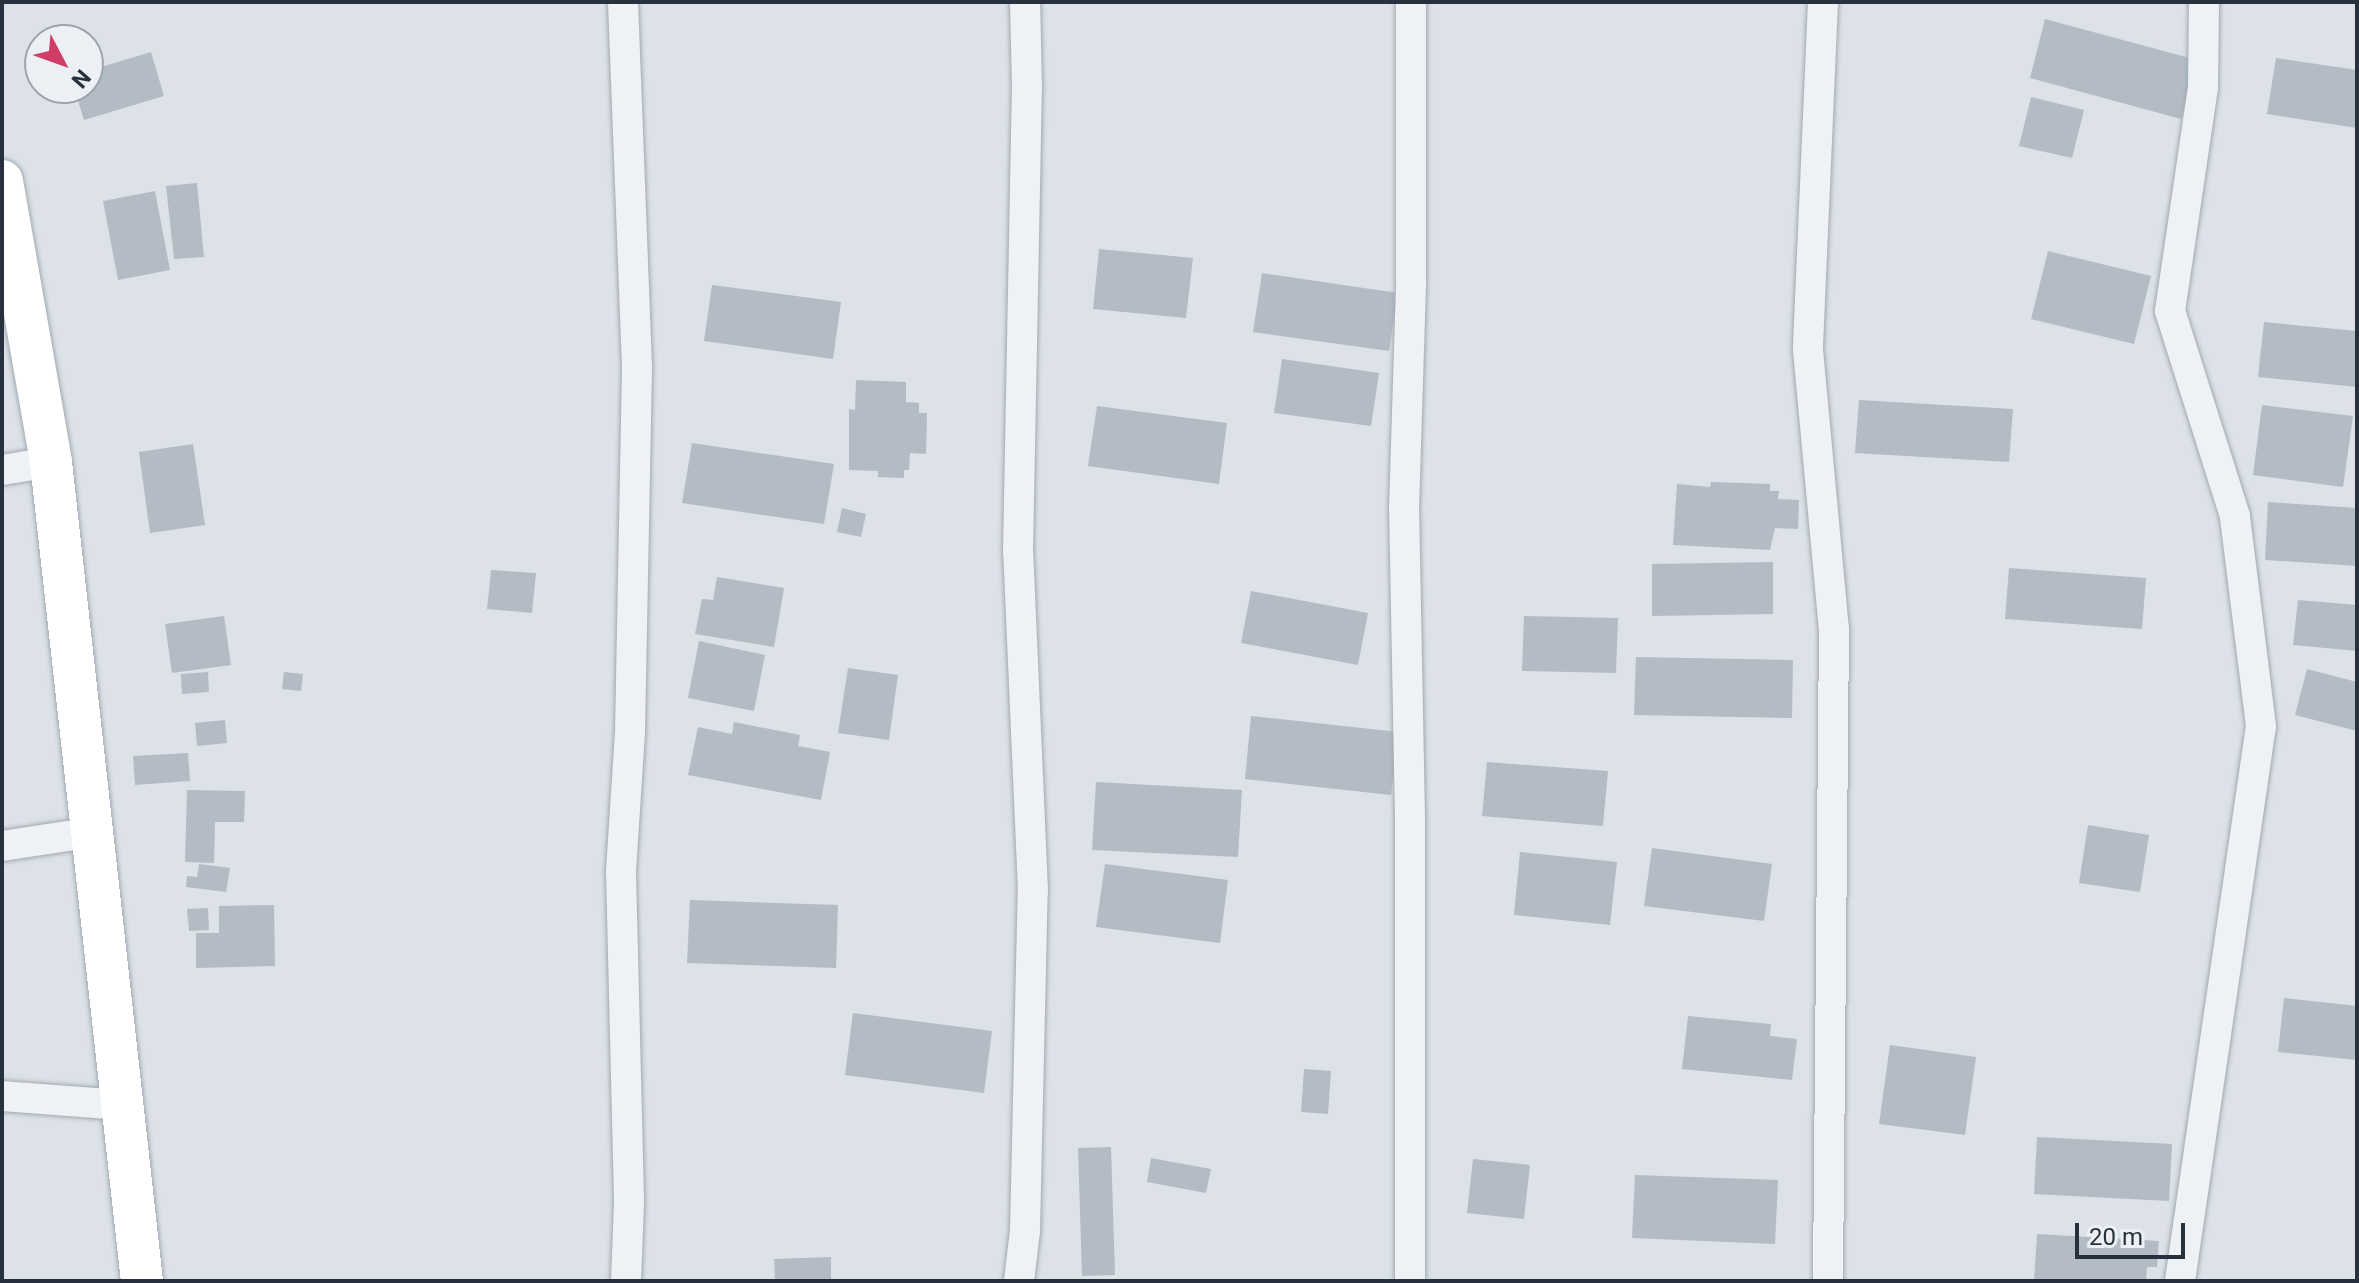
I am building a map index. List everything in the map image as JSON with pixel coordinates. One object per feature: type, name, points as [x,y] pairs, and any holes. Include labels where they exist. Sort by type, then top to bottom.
[{"type":"street","points":[[623,2],[637,368],[630,732],[621,872],[629,1203],[626,1281]]},
{"type":"street","points":[[1019,1281],[1025,1231],[1033,891],[1018,552],[1027,88],[1025,2]]},
{"type":"street","points":[[1410,1281],[1410,817],[1404,509],[1411,281],[1411,2]]},
{"type":"street","points":[[1823,2],[1808,350],[1834,629],[1828,1281]]},
{"type":"street","points":[[2180,1281],[2261,726],[2235,516],[2170,311],[2203,87],[2204,2]]},
{"type":"street","points":[[2,181],[51,462],[142,1281]]},
{"type":"street","points":[[2,470],[51,462]]},
{"type":"street","points":[[2,846],[93,832]]},
{"type":"street","points":[[2,1096],[121,1105]]},
{"type":"building","points":[[2045,19],[2197,60],[2181,119],[2030,78]]},
{"type":"building","points":[[151,52],[164,96],[84,120],[79,104],[104,104],[104,66]]},
{"type":"building","points":[[2276,58],[2357,70],[2357,128],[2267,114]]},
{"type":"building","points":[[2031,97],[2084,110],[2072,158],[2019,146]]},
{"type":"building","points":[[197,183],[204,257],[174,259],[166,186]]},
{"type":"building","points":[[155,191],[170,270],[118,280],[103,201]]},
{"type":"building","points":[[1099,249],[1193,258],[1186,318],[1093,309]]},
{"type":"building","points":[[2048,251],[2151,276],[2134,344],[2031,319]]},
{"type":"building","points":[[1262,273],[1398,293],[1389,351],[1253,332]]},
{"type":"building","points":[[712,285],[841,302],[833,359],[704,341]]},
{"type":"building","points":[[2264,322],[2357,331],[2357,387],[2258,377]]},
{"type":"building","points":[[1282,359],[1379,373],[1371,426],[1274,413]]},
{"type":"building","points":[[856,380],[906,382],[906,402],[919,403],[919,413],[927,413],[926,454],[910,453],[909,470],[904,470],[904,478],[878,477],[878,471],[849,470],[849,409],[855,410]]},
{"type":"building","points":[[1859,400],[2013,409],[2009,462],[1855,453]]},
{"type":"building","points":[[2262,405],[2353,416],[2343,487],[2253,475]]},
{"type":"building","points":[[1097,406],[1227,423],[1219,484],[1088,466]]},
{"type":"building","points":[[692,443],[834,464],[824,524],[682,503]]},
{"type":"building","points":[[193,444],[205,525],[150,533],[139,452]]},
{"type":"building","points":[[1711,482],[1770,484],[1770,491],[1779,491],[1778,499],[1799,500],[1798,529],[1775,528],[1770,550],[1673,545],[1677,484],[1710,487]]},
{"type":"building","points":[[2268,502],[2357,508],[2357,566],[2265,560]]},
{"type":"building","points":[[842,508],[866,514],[861,537],[837,532]]},
{"type":"building","points":[[1773,562],[1773,614],[1652,616],[1652,564]]},
{"type":"building","points":[[2009,568],[2146,578],[2142,629],[2005,619]]},
{"type":"building","points":[[491,570],[536,573],[532,613],[487,609]]},
{"type":"building","points":[[717,577],[784,588],[774,647],[695,634],[702,599],[713,600]]},
{"type":"building","points":[[1251,591],[1368,613],[1358,665],[1241,643]]},
{"type":"building","points":[[2298,600],[2357,605],[2357,651],[2293,645]]},
{"type":"building","points":[[224,616],[231,665],[172,673],[165,624]]},
{"type":"building","points":[[1524,616],[1618,618],[1616,673],[1522,671]]},
{"type":"building","points":[[699,641],[765,655],[754,711],[688,698]]},
{"type":"building","points":[[1636,657],[1793,660],[1792,718],[1634,715]]},
{"type":"building","points":[[848,668],[898,675],[889,740],[838,733]]},
{"type":"building","points":[[2307,669],[2357,682],[2357,731],[2295,715]]},
{"type":"building","points":[[208,672],[209,692],[182,694],[181,674]]},
{"type":"building","points":[[284,672],[303,674],[301,691],[282,689]]},
{"type":"building","points":[[1251,716],[1399,732],[1391,795],[1245,779]]},
{"type":"building","points":[[225,720],[227,743],[197,746],[195,723]]},
{"type":"building","points":[[734,722],[800,735],[798,746],[830,752],[821,800],[688,775],[698,727],[732,734]]},
{"type":"building","points":[[188,753],[190,781],[135,785],[133,756]]},
{"type":"building","points":[[1487,762],[1608,771],[1603,826],[1482,816]]},
{"type":"building","points":[[1096,782],[1242,790],[1238,857],[1092,850]]},
{"type":"building","points":[[187,790],[245,791],[244,822],[215,822],[214,863],[185,862]]},
{"type":"building","points":[[2088,825],[2149,835],[2140,892],[2079,883]]},
{"type":"building","points":[[1652,848],[1772,864],[1764,921],[1644,906]]},
{"type":"building","points":[[1520,852],[1617,862],[1610,925],[1514,915]]},
{"type":"building","points":[[199,864],[230,868],[226,892],[186,887],[187,876],[197,877]]},
{"type":"building","points":[[1105,864],[1228,880],[1220,943],[1096,927]]},
{"type":"building","points":[[690,900],[838,905],[836,968],[687,963]]},
{"type":"building","points":[[274,905],[275,966],[196,968],[196,933],[219,933],[219,906]]},
{"type":"building","points":[[208,908],[209,930],[189,931],[187,909]]},
{"type":"building","points":[[2284,998],[2357,1006],[2357,1060],[2278,1052]]},
{"type":"building","points":[[853,1013],[992,1031],[984,1093],[845,1075]]},
{"type":"building","points":[[1688,1016],[1771,1024],[1770,1036],[1797,1039],[1792,1080],[1682,1069]]},
{"type":"building","points":[[1890,1045],[1976,1057],[1965,1135],[1879,1124]]},
{"type":"building","points":[[1304,1069],[1331,1071],[1328,1114],[1301,1112]]},
{"type":"building","points":[[2037,1137],[2172,1144],[2169,1201],[2034,1194]]},
{"type":"building","points":[[1111,1147],[1115,1275],[1082,1276],[1078,1148]]},
{"type":"building","points":[[1151,1158],[1211,1169],[1206,1193],[1147,1182]]},
{"type":"building","points":[[1473,1159],[1530,1165],[1524,1219],[1467,1213]]},
{"type":"building","points":[[1635,1175],[1778,1180],[1775,1244],[1632,1238]]},
{"type":"building","points":[[2037,1234],[2159,1241],[2157,1267],[2147,1267],[2146,1281],[2034,1281]]},
{"type":"building","points":[[831,1257],[831,1281],[775,1281],[774,1259]]}]
